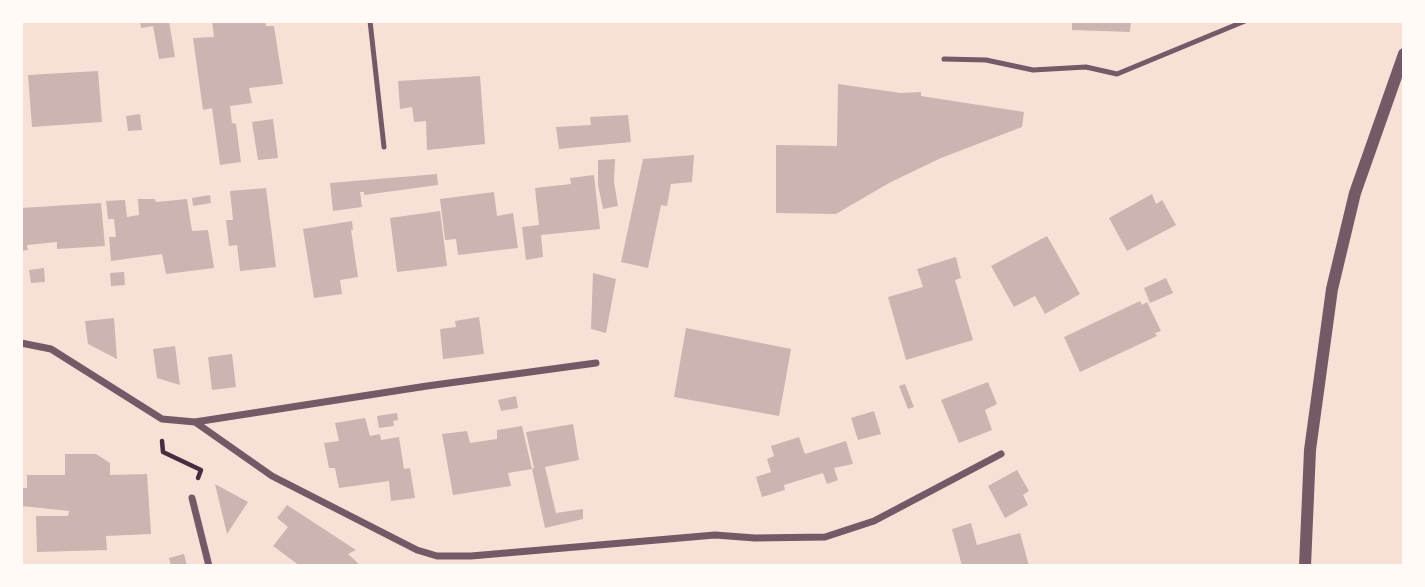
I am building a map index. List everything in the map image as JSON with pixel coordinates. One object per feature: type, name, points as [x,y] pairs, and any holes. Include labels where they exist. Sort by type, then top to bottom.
[{"type":"street","points":[[1305,566],[1310,450],[1332,289],[1354,193],[1404,54]]},
{"type":"street","points":[[21,343],[51,349],[162,419],[195,422],[596,363]]},
{"type":"street","points":[[195,422],[272,476],[417,550],[438,556],[471,556],[715,535],[755,538],[825,537],[873,521],[1001,454]]},
{"type":"street","points":[[192,498],[209,566]]},
{"type":"lane","points":[[370,21],[384,147]]},
{"type":"lane","points":[[944,59],[986,60],[1033,70],[1086,67],[1116,74],[1245,21]]},
{"type":"path","points":[[163,452],[201,470],[192,498]]},
{"type":"building","points":[[140,21],[169,21],[175,57],[159,59],[153,26],[141,28]]},
{"type":"building","points":[[212,21],[265,21],[266,26],[274,26],[283,84],[249,88],[252,103],[230,106],[232,123],[236,124],[241,162],[220,165],[212,108],[203,110],[193,38],[214,37]]},
{"type":"building","points":[[1072,21],[1131,21],[1130,32],[1072,30]]},
{"type":"building","points":[[98,71],[102,122],[32,127],[28,75]]},
{"type":"building","points":[[480,76],[485,144],[427,150],[426,121],[414,122],[412,107],[400,109],[398,81]]},
{"type":"building","points":[[838,84],[901,93],[921,92],[921,96],[1024,112],[1022,127],[941,158],[889,183],[836,214],[776,213],[776,145],[837,146]]},
{"type":"building","points":[[140,114],[142,130],[128,131],[126,116]]},
{"type":"building","points":[[628,115],[631,142],[559,149],[556,127],[591,125],[590,117]]},
{"type":"building","points":[[273,119],[278,158],[258,160],[252,122]]},
{"type":"building","points":[[694,155],[692,182],[671,184],[667,206],[661,205],[648,268],[621,262],[643,159]]},
{"type":"building","points":[[615,159],[614,182],[618,206],[603,209],[598,185],[598,160]]},
{"type":"building","points":[[437,174],[438,185],[364,195],[364,192],[360,192],[362,207],[333,211],[330,183]]},
{"type":"building","points":[[594,175],[600,229],[541,235],[543,257],[526,260],[522,227],[539,225],[535,188],[571,184],[570,178]]},
{"type":"building","points":[[266,188],[276,267],[240,271],[237,245],[229,246],[226,220],[233,220],[230,191]]},
{"type":"building","points":[[494,192],[497,216],[513,213],[518,248],[458,255],[456,239],[445,240],[440,199]]},
{"type":"building","points":[[1152,194],[1156,204],[1162,200],[1176,225],[1127,251],[1109,218]]},
{"type":"building","points":[[210,195],[211,203],[193,206],[192,198]]},
{"type":"building","points":[[138,199],[155,199],[156,202],[187,199],[192,231],[208,230],[214,268],[166,274],[162,254],[111,261],[109,237],[116,237],[114,219],[108,219],[106,201],[125,200],[127,217],[139,215]]},
{"type":"building","points":[[101,203],[105,246],[57,249],[57,242],[27,245],[28,250],[21,251],[21,208]]},
{"type":"building","points":[[440,211],[447,266],[397,272],[390,218]]},
{"type":"building","points":[[352,221],[358,277],[340,280],[342,294],[314,298],[303,229]]},
{"type":"building","points":[[1047,236],[1080,294],[1045,314],[1035,296],[1014,307],[991,266]]},
{"type":"building","points":[[956,257],[961,278],[955,280],[973,340],[906,360],[888,297],[923,287],[917,269]]},
{"type":"building","points":[[44,268],[45,282],[31,283],[29,270]]},
{"type":"building","points":[[124,272],[125,285],[111,286],[110,273]]},
{"type":"building","points":[[593,273],[616,279],[606,333],[591,329]]},
{"type":"building","points":[[1166,278],[1173,293],[1150,303],[1144,288]]},
{"type":"building","points":[[1140,301],[1142,305],[1147,302],[1161,331],[1155,333],[1157,336],[1080,372],[1064,337]]},
{"type":"building","points":[[479,317],[484,354],[443,359],[440,329],[456,327],[455,321]]},
{"type":"building","points":[[114,318],[117,359],[88,344],[85,321]]},
{"type":"building","points":[[686,328],[791,349],[779,416],[674,397]]},
{"type":"building","points":[[175,346],[180,385],[157,378],[153,349]]},
{"type":"building","points":[[232,354],[236,387],[212,390],[208,357]]},
{"type":"building","points":[[988,382],[997,404],[985,410],[992,430],[959,443],[941,400]]},
{"type":"building","points":[[905,384],[914,407],[908,409],[899,386]]},
{"type":"building","points":[[516,396],[518,408],[501,411],[498,400]]},
{"type":"building","points":[[874,411],[881,434],[858,440],[851,418]]},
{"type":"building","points":[[397,413],[398,420],[393,421],[394,426],[379,428],[377,416]]},
{"type":"building","points":[[365,418],[370,436],[380,434],[381,440],[399,437],[404,469],[410,468],[415,498],[391,501],[389,481],[339,488],[335,468],[329,468],[324,443],[339,441],[335,423]]},
{"type":"building","points":[[573,424],[579,460],[545,467],[556,513],[583,509],[583,519],[545,528],[532,469],[534,468],[526,432]]},
{"type":"building","points":[[522,426],[532,469],[508,473],[511,486],[453,495],[442,434],[467,431],[470,443],[497,439],[497,430]]},
{"type":"building","points":[[799,437],[805,454],[846,441],[853,464],[834,468],[838,480],[827,484],[823,473],[784,485],[785,490],[762,497],[756,477],[771,472],[767,459],[774,456],[771,446]]},
{"type":"building","points":[[65,454],[96,454],[110,463],[110,475],[147,474],[151,534],[106,536],[107,550],[37,552],[36,516],[68,516],[69,511],[21,506],[21,488],[27,488],[27,475],[65,475]]},
{"type":"building","points":[[1017,470],[1029,491],[1023,495],[1028,505],[1005,518],[988,486]]},
{"type":"building","points":[[215,484],[248,502],[227,534]]},
{"type":"building","points":[[287,505],[356,550],[348,554],[358,563],[356,566],[300,566],[273,546],[288,527],[277,518]]},
{"type":"building","points":[[971,523],[977,545],[1020,533],[1029,566],[962,566],[952,529]]},
{"type":"building","points":[[184,554],[187,566],[171,566],[169,558]]}]
